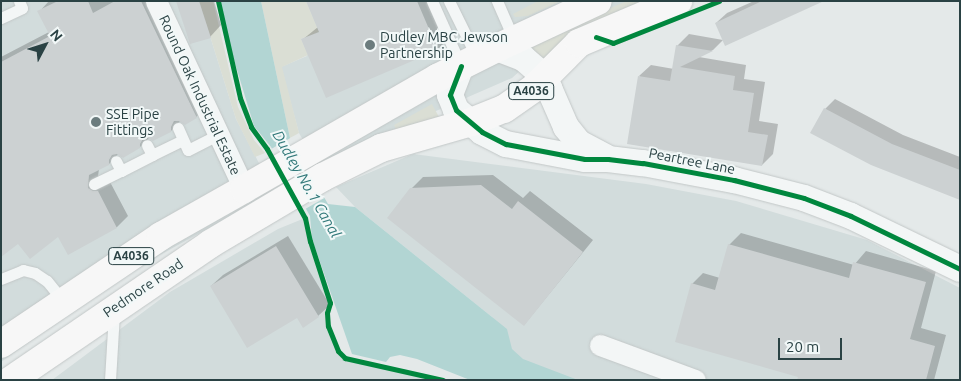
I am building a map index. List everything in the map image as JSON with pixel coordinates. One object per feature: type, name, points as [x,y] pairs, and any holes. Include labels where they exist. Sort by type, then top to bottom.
[{"type":"highway","points":[[487,53],[598,1]]},
{"type":"highway","name":"A4036","points":[[471,122],[504,109],[520,99],[580,44],[678,1]]},
{"type":"highway","name":"A4036","points":[[1,344],[161,236],[309,151],[487,53]]},
{"type":"highway","name":"Pedmore Road","points":[[11,380],[210,244],[323,177],[381,148],[471,122]]},
{"type":"street","name":"Round Oak Industrial Estate","points":[[156,1],[218,134],[255,183]]},
{"type":"street","points":[[487,53],[523,58],[543,78]]},
{"type":"street","name":"Peartree Lane","points":[[487,53],[450,95],[456,110],[506,144],[585,160],[608,159],[734,180],[804,198],[851,216],[960,269]]},
{"type":"street","name":"Peartree Lane","points":[[543,78],[566,128],[579,143],[608,159]]},
{"type":"street","points":[[600,345],[695,380]]},
{"type":"lane","points":[[1,18],[22,8],[19,1]]},
{"type":"lane","points":[[432,1],[487,53]]},
{"type":"lane","points":[[449,1],[487,53]]},
{"type":"lane","points":[[487,53],[497,1]]},
{"type":"lane","points":[[178,128],[188,150],[218,134]]},
{"type":"lane","points":[[94,184],[118,166],[150,150],[183,140]]},
{"type":"lane","points":[[1,279],[23,270],[35,273],[47,280],[63,301]]},
{"type":"lane","points":[[110,380],[114,308]]},
{"type":"shaded area","points":[[1,1],[199,1],[236,119],[274,192],[149,261],[74,310],[1,362]]},
{"type":"shaded area","points":[[199,1],[213,1],[238,107],[254,140],[265,153],[255,157],[236,119]]},
{"type":"shaded area","points":[[261,1],[306,1],[319,32],[301,39],[308,55],[282,67],[299,133],[290,138]]},
{"type":"shaded area","points":[[306,1],[648,1],[543,50],[512,78],[413,121],[318,167],[299,133],[281,67],[307,56],[301,39],[318,32]]},
{"type":"shaded area","points":[[538,1],[561,1],[528,16],[515,17],[513,14]]},
{"type":"shaded area","points":[[627,1],[662,1],[544,63],[530,48],[562,28]]},
{"type":"shaded area","points":[[432,104],[440,119],[397,132],[394,125]]},
{"type":"shaded area","points":[[413,154],[646,184],[736,201],[867,240],[960,288],[960,380],[524,380],[492,317],[355,207],[336,187]]},
{"type":"shaded area","points":[[305,218],[310,241],[330,303],[327,313],[328,326],[338,351],[345,358],[443,380],[52,380],[170,292],[278,229]]},
{"type":"water","name":"Dudley No.1 Canal","points":[[220,1],[261,1],[290,138],[328,204],[355,207],[507,329],[512,349],[523,359],[578,380],[470,380],[417,359],[400,355],[390,357],[386,362],[352,354],[312,239],[310,216],[271,147],[254,126],[231,50]]},
{"type":"pier","points":[[292,137],[326,197],[304,210],[269,150]]},
{"type":"building","name":"SSE Pipe Fittings","points":[[58,1],[88,1],[93,13],[115,1],[141,1],[197,118],[185,125],[179,121],[174,121],[171,132],[153,141],[148,138],[143,139],[140,148],[123,158],[117,154],[112,155],[109,165],[89,175],[88,188],[98,191],[117,228],[68,255],[58,237],[30,259],[18,244],[1,257],[1,62],[50,36],[37,11]]},
{"type":"building","points":[[176,1],[199,1],[211,38],[190,44]]},
{"type":"building","name":"Dudley MBC Jewson Partnership","points":[[306,1],[417,1],[438,50],[326,98],[301,39],[319,32]]},
{"type":"building","points":[[762,1],[824,1],[725,46],[715,23]]},
{"type":"building","points":[[676,45],[713,51],[680,67],[735,76],[733,90],[754,93],[748,132],[768,135],[762,166],[627,144],[638,76],[670,81]]},
{"type":"building","points":[[824,108],[892,144],[960,170],[960,200],[871,165],[810,133]]},
{"type":"building","points":[[481,185],[512,209],[518,201],[583,252],[524,326],[387,218],[410,188]]},
{"type":"building","points":[[728,244],[849,278],[853,262],[926,282],[910,339],[935,346],[926,380],[797,380],[798,377],[675,342],[691,283],[715,290]]},
{"type":"building","points":[[276,246],[319,317],[303,328],[297,318],[247,348],[210,286]]},
{"type":"cycle path","points":[[218,1],[240,98],[251,127],[267,149],[305,218],[310,241],[330,303],[327,313],[328,326],[338,351],[345,358],[443,380]]},
{"type":"cycle path","points":[[596,37],[613,43],[719,1]]},
{"type":"cycle path","points":[[461,66],[450,95],[456,110],[482,132],[506,144],[585,159],[608,159],[643,163],[734,180],[804,198],[851,216],[960,269]]},
{"type":"place","name":"Dudley MBC Jewson Partnership","points":[[370,45]]},
{"type":"place","name":"SSE Pipe Fittings","points":[[96,122]]}]
